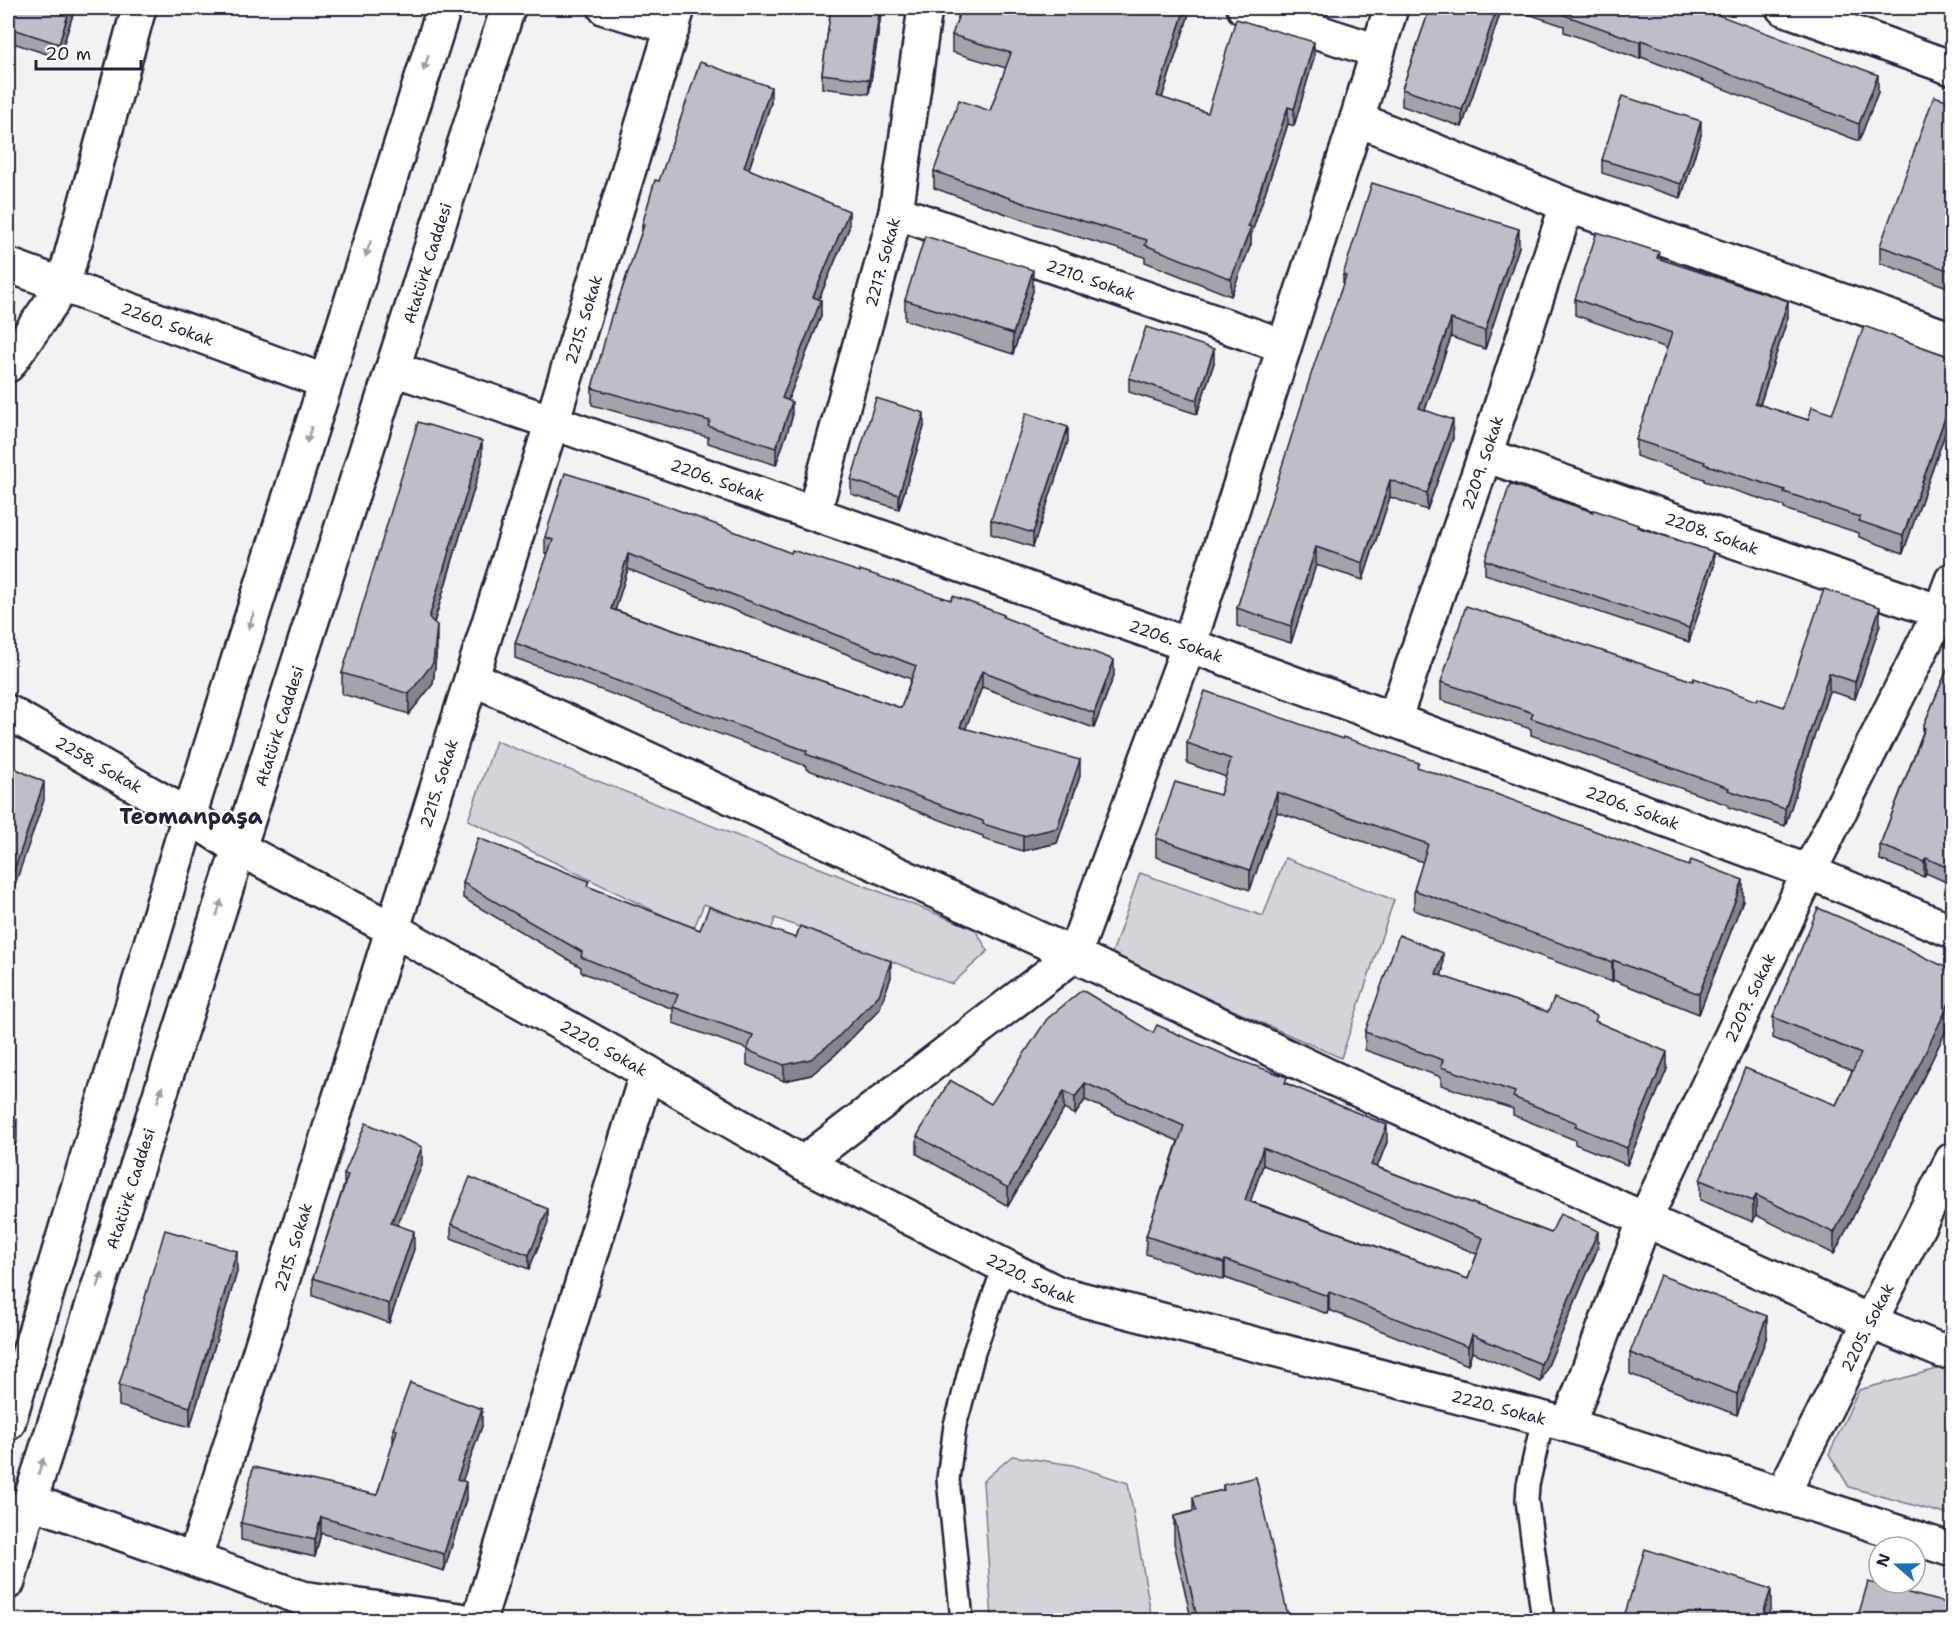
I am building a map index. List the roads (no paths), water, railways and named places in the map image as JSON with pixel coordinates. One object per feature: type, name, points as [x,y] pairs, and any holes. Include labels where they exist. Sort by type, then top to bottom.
[{"type":"street","points":[[8,365],[63,286],[139,8]]},
{"type":"street","points":[[8,1423],[189,816],[444,8]]},
{"type":"street","name":"Atatürk Caddesi","points":[[8,1582],[30,1501],[508,8]]},
{"type":"street","points":[[605,8],[675,17]]},
{"type":"street","name":"2217. Sokak","points":[[814,513],[896,212],[925,8]]},
{"type":"street","points":[[1244,8],[1377,51]]},
{"type":"street","points":[[803,1163],[1074,956],[1189,645],[1391,8]]},
{"type":"street","points":[[1783,8],[1953,68]]},
{"type":"street","name":"2215. Sokak","points":[[195,1558],[394,930],[675,17]]},
{"type":"street","points":[[1357,119],[1567,206],[1953,339]]},
{"type":"street","name":"2209. Sokak","points":[[1394,720],[1567,206]]},
{"type":"street","name":"2210. Sokak","points":[[896,212],[1284,346]]},
{"type":"street","name":"2260. Sokak","points":[[8,265],[326,382]]},
{"type":"street","name":"2206. Sokak","points":[[394,369],[1189,645],[1809,872],[1953,931]]},
{"type":"street","name":"2208. Sokak","points":[[1485,455],[1940,612]]},
{"type":"street","name":"2207. Sokak","points":[[1556,1422],[1645,1219],[1809,872],[1940,612],[1953,580]]},
{"type":"street","points":[[472,678],[1328,1076],[1871,1322],[1942,1351],[1953,1347]]},
{"type":"street","name":"2258. Sokak","points":[[8,712],[189,816]]},
{"type":"street","name":"2220. Sokak","points":[[189,816],[238,848],[394,930],[647,1072],[803,1163],[1057,1293],[1556,1422],[1953,1550]]},
{"type":"street","points":[[479,1620],[647,1072]]},
{"type":"street","name":"2205. Sokak","points":[[1782,1495],[1953,1160]]},
{"type":"street","points":[[30,1501],[302,1598],[460,1620]]},
{"type":"lane","points":[[962,1620],[948,1479],[960,1408],[974,1352],[1004,1266]]},
{"type":"lane","points":[[1543,1620],[1527,1500],[1528,1485],[1556,1422]]},
{"type":"district","name":"Teomanpaşa","points":[[191,816]]}]
